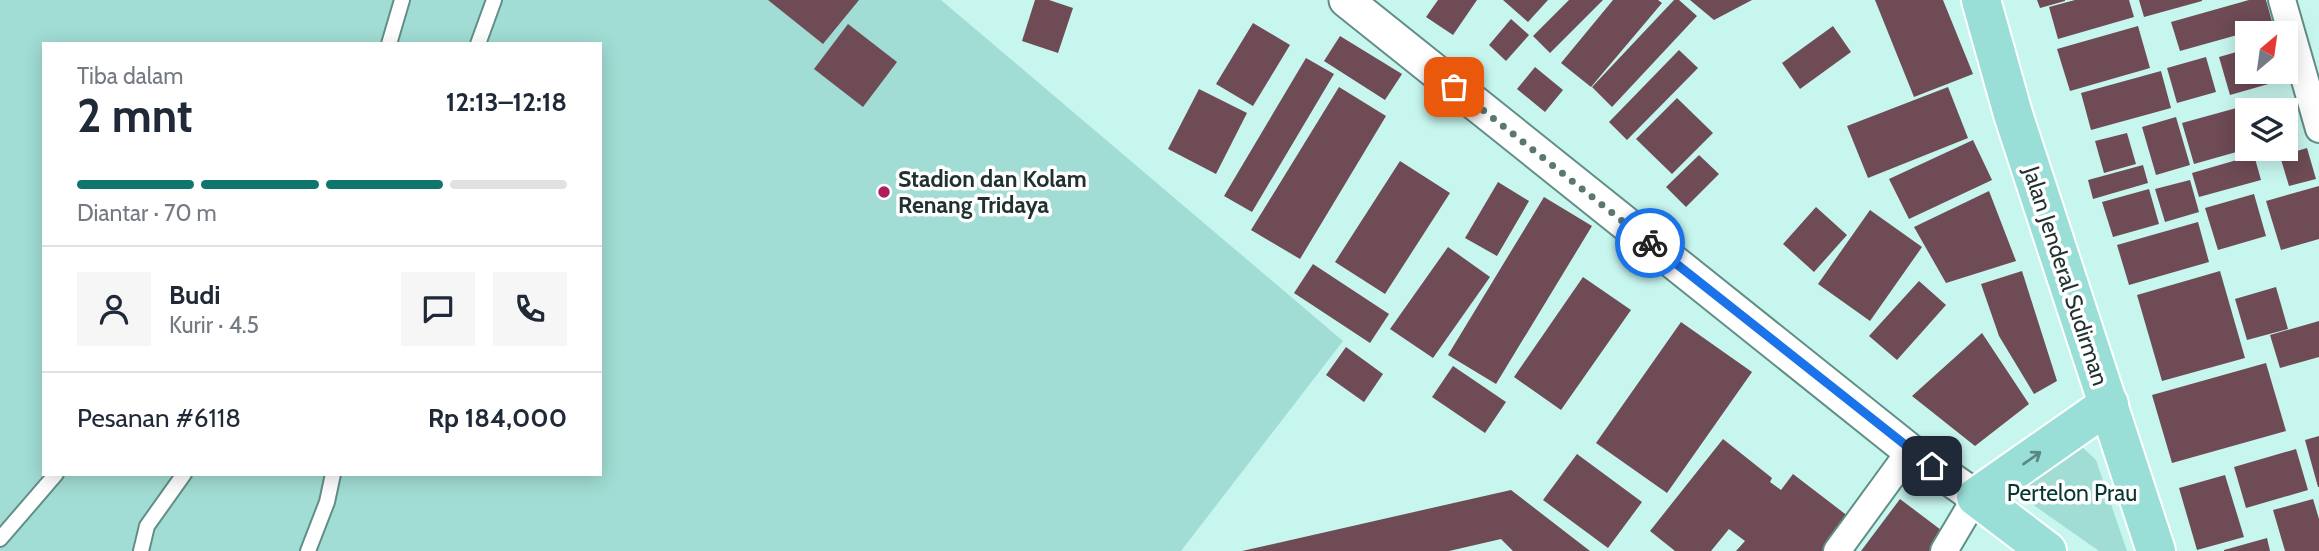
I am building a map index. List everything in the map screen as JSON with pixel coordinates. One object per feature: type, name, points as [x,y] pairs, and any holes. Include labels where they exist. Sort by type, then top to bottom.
[{"type":"main road","name":"Jalan Jenderal Sudirman","points":[[1982,0],[2013,114],[2156,551]]},
{"type":"main road","points":[[2047,551],[1976,497],[2109,404]]},
{"type":"street","points":[[1346,0],[1910,451],[1976,497],[1944,551]]},
{"type":"street","points":[[2281,0],[2319,129]]},
{"type":"street","points":[[1837,551],[1910,451]]},
{"type":"lane","points":[[390,42],[402,0]]},
{"type":"lane","points":[[479,42],[494,0]]},
{"type":"lane","points":[[0,539],[54,476]]},
{"type":"lane","points":[[141,551],[148,526],[183,476]]},
{"type":"lane","points":[[308,551],[327,502],[333,476]]},
{"type":"green space","name":"Stadion dan Kolam Renang Tridaya","points":[[0,0],[941,0],[1343,341],[1181,551],[0,551]]},
{"type":"green space","name":"Pertelon Prau","points":[[2082,447],[2096,460],[2127,551],[2099,551],[2032,504],[2030,482]]},
{"type":"building","points":[[768,0],[859,0],[823,44]]},
{"type":"building","points":[[1035,0],[1049,0],[1073,8],[1058,53],[1022,41]]},
{"type":"building","points":[[1438,0],[1477,0],[1453,35],[1426,17]]},
{"type":"building","points":[[1503,0],[1548,0],[1528,22]]},
{"type":"building","points":[[1569,0],[1603,0],[1550,53],[1533,36]]},
{"type":"building","points":[[1613,0],[1658,0],[1662,3],[1591,87],[1561,63]]},
{"type":"building","points":[[1674,0],[1679,0],[1697,16],[1612,107],[1592,87]]},
{"type":"building","points":[[1690,0],[1752,0],[1714,20]]},
{"type":"building","points":[[1875,0],[1943,0],[1973,74],[1914,97]]},
{"type":"building","points":[[2037,0],[2065,0],[2065,1],[2040,8]]},
{"type":"building","points":[[2075,0],[2129,0],[2134,17],[2058,39],[2049,7]]},
{"type":"building","points":[[2139,0],[2202,0],[2202,1],[2144,17]]},
{"type":"building","points":[[2249,0],[2266,0],[2272,21],[2235,21],[2235,36],[2180,51],[2171,22]]},
{"type":"building","points":[[1511,19],[1529,35],[1506,61],[1489,45]]},
{"type":"building","points":[[1253,23],[1290,45],[1253,106],[1216,84]]},
{"type":"building","points":[[848,24],[897,62],[863,107],[814,69]]},
{"type":"building","points":[[1833,26],[1851,52],[1800,89],[1782,63]]},
{"type":"building","points":[[2138,26],[2150,68],[2070,91],[2057,49]]},
{"type":"building","points":[[1340,36],[1402,74],[1385,100],[1324,61]]},
{"type":"building","points":[[1679,50],[1698,68],[1627,140],[1609,122]]},
{"type":"building","points":[[2235,52],[2235,84],[2268,84],[2230,95],[2219,57]]},
{"type":"building","points":[[2206,57],[2216,92],[2177,103],[2167,68]]},
{"type":"building","points":[[1306,58],[1334,74],[1252,212],[1224,196]]},
{"type":"building","points":[[1535,67],[1563,90],[1545,112],[1517,89]]},
{"type":"building","points":[[2161,71],[2171,108],[2091,130],[2081,93]]},
{"type":"building","points":[[1339,87],[1386,116],[1300,259],[1251,230]]},
{"type":"building","points":[[1948,87],[1968,138],[1868,178],[1847,126]]},
{"type":"building","points":[[1199,89],[1247,113],[1216,174],[1168,149]]},
{"type":"building","points":[[1677,98],[1713,133],[1672,174],[1636,139]]},
{"type":"building","points":[[2235,108],[2235,152],[2194,164],[2182,123]]},
{"type":"building","points":[[2176,117],[2190,165],[2156,175],[2142,127]]},
{"type":"building","points":[[2127,133],[2136,164],[2104,173],[2095,141]]},
{"type":"building","points":[[1973,140],[1992,180],[1909,219],[1889,179]]},
{"type":"building","points":[[2307,148],[2316,179],[2289,186],[2282,161],[2298,161],[2298,151]]},
{"type":"building","points":[[1699,155],[1719,174],[1686,207],[1666,187]]},
{"type":"building","points":[[1400,161],[1450,193],[1385,294],[1335,262]]},
{"type":"building","points":[[2235,161],[2256,161],[2261,180],[2199,197],[2192,173]]},
{"type":"building","points":[[2143,165],[2148,183],[2093,199],[2088,180]]},
{"type":"building","points":[[2190,180],[2199,212],[2165,222],[2155,189]]},
{"type":"building","points":[[1498,182],[1529,201],[1497,256],[1465,238]]},
{"type":"building","points":[[2319,186],[2319,239],[2281,250],[2266,201]]},
{"type":"building","points":[[2149,189],[2159,224],[2113,237],[2102,202]]},
{"type":"building","points":[[1989,191],[2016,261],[1946,283],[1914,227]]},
{"type":"building","points":[[2254,194],[2266,236],[2218,250],[2205,208]]},
{"type":"building","points":[[1544,197],[1592,226],[1496,384],[1448,355]]},
{"type":"building","points":[[1816,207],[1847,235],[1814,272],[1783,244]]},
{"type":"building","points":[[1870,210],[1922,247],[1870,321],[1818,284]]},
{"type":"building","points":[[2198,222],[2209,262],[2129,285],[2117,245]]},
{"type":"building","points":[[1448,247],[1490,277],[1433,358],[1390,329]]},
{"type":"building","points":[[1313,264],[1389,314],[1370,343],[1294,293]]},
{"type":"building","points":[[2022,271],[2057,381],[2034,394],[1999,336],[1981,284]]},
{"type":"building","points":[[2220,271],[2245,358],[2162,381],[2137,295]]},
{"type":"building","points":[[1583,277],[1631,310],[1561,410],[1514,377]]},
{"type":"building","points":[[1919,281],[1946,305],[1897,360],[1869,336]]},
{"type":"building","points":[[2276,287],[2288,329],[2247,340],[2235,299]]},
{"type":"building","points":[[2319,321],[2319,357],[2280,368],[2270,335]]},
{"type":"building","points":[[1681,322],[1752,372],[1667,493],[1596,443]]},
{"type":"building","points":[[1982,333],[2029,404],[1975,446],[1912,396]]},
{"type":"building","points":[[1346,347],[1383,374],[1364,402],[1326,375]]},
{"type":"building","points":[[2266,363],[2286,431],[2172,463],[2152,395]]},
{"type":"building","points":[[1453,366],[1506,402],[1485,433],[1432,397]]},
{"type":"building","points":[[2319,436],[2319,487],[2318,487],[2305,440]]},
{"type":"building","points":[[1723,439],[1772,478],[1770,482],[1781,490],[1793,474],[1853,520],[1831,551],[1736,551],[1745,541],[1729,529],[1711,551],[1675,551],[1650,531]]},
{"type":"building","points":[[2296,449],[2308,490],[2246,508],[2234,467]]},
{"type":"building","points":[[1577,454],[1642,502],[1608,548],[1543,500]]},
{"type":"building","points":[[2225,475],[2244,537],[2197,550],[2179,488]]},
{"type":"building","points":[[1511,490],[1590,551],[1513,551],[1501,539],[1449,551],[1242,551]]},
{"type":"building","points":[[1900,499],[1949,536],[1938,551],[1861,551]]},
{"type":"building","points":[[2313,499],[2319,519],[2319,551],[2285,551],[2273,510]]},
{"type":"building","points":[[2267,538],[2270,551],[2224,551],[2224,550]]},
{"type":"way so far","points":[[1454,87],[1650,243]]},
{"type":"place","name":"Stadion dan Kolam Renang Tridaya","points":[[884,192]]},
{"type":"route","points":[[1650,243],[1932,466]]}]
